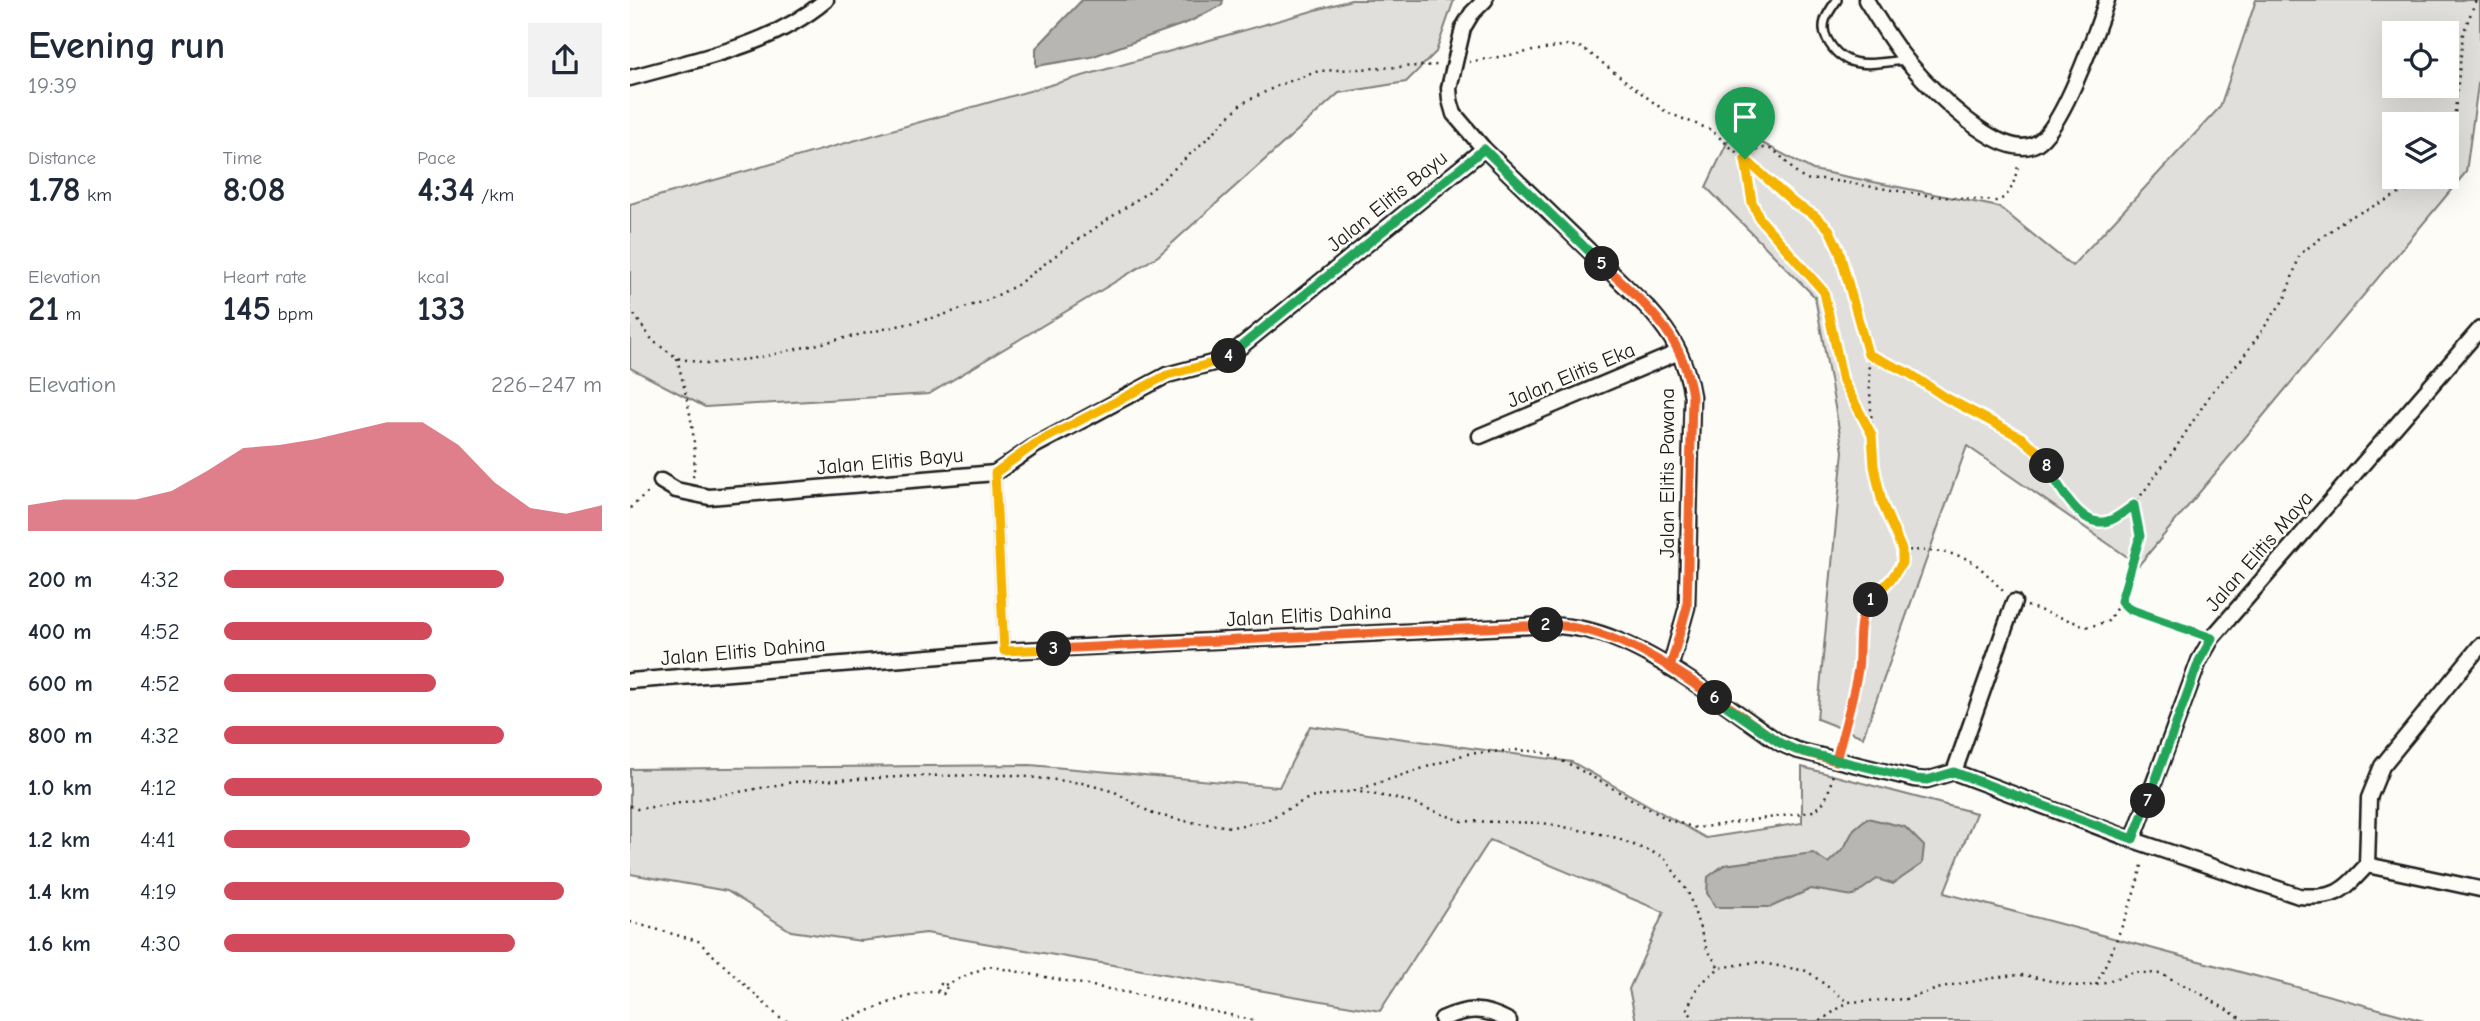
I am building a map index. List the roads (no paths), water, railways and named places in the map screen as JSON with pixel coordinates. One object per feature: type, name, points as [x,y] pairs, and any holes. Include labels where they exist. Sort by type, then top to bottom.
[{"type":"street","points":[[630,78],[760,41],[808,16],[826,0]]},
{"type":"street","name":"Jalan Elitis Pawana","points":[[1485,0],[1472,13],[1463,28],[1449,88],[1454,114],[1484,149],[1649,309],[1668,331],[1688,373],[1692,396],[1687,607],[1670,668]]},
{"type":"street","points":[[1866,0],[1906,60],[1937,94],[1993,139],[2023,147],[2035,145],[2054,127],[2107,0]]},
{"type":"street","name":"Jalan Elitis Bayu","points":[[662,481],[676,490],[709,498],[995,473],[1035,444],[1167,375],[1224,360],[1484,149]]},
{"type":"street","name":"Jalan Elitis Maya","points":[[2138,841],[2199,661],[2212,638],[2480,329]]},
{"type":"street","name":"Jalan Elitis Eka","points":[[1480,436],[1679,352]]},
{"type":"street","points":[[2014,602],[1954,772],[2138,841],[2298,896],[2321,898],[2340,892],[2367,865],[2369,798],[2382,766],[2480,646]]},
{"type":"street","name":"Jalan Elitis Dahina","points":[[630,681],[1004,651],[1550,625],[1584,629],[1622,642],[1670,668],[1780,743],[1796,750],[1915,779],[1927,780],[1954,772]]},
{"type":"street","points":[[2367,865],[2480,890]]},
{"type":"street","points":[[1442,1019],[1463,1010],[1481,1010],[1509,1021]]},
{"type":"lane","points":[[1837,0],[1823,24],[1824,33],[1834,52],[1852,62],[1865,64],[1906,60]]},
{"type":"lane","points":[[995,473],[1004,651]]}]
